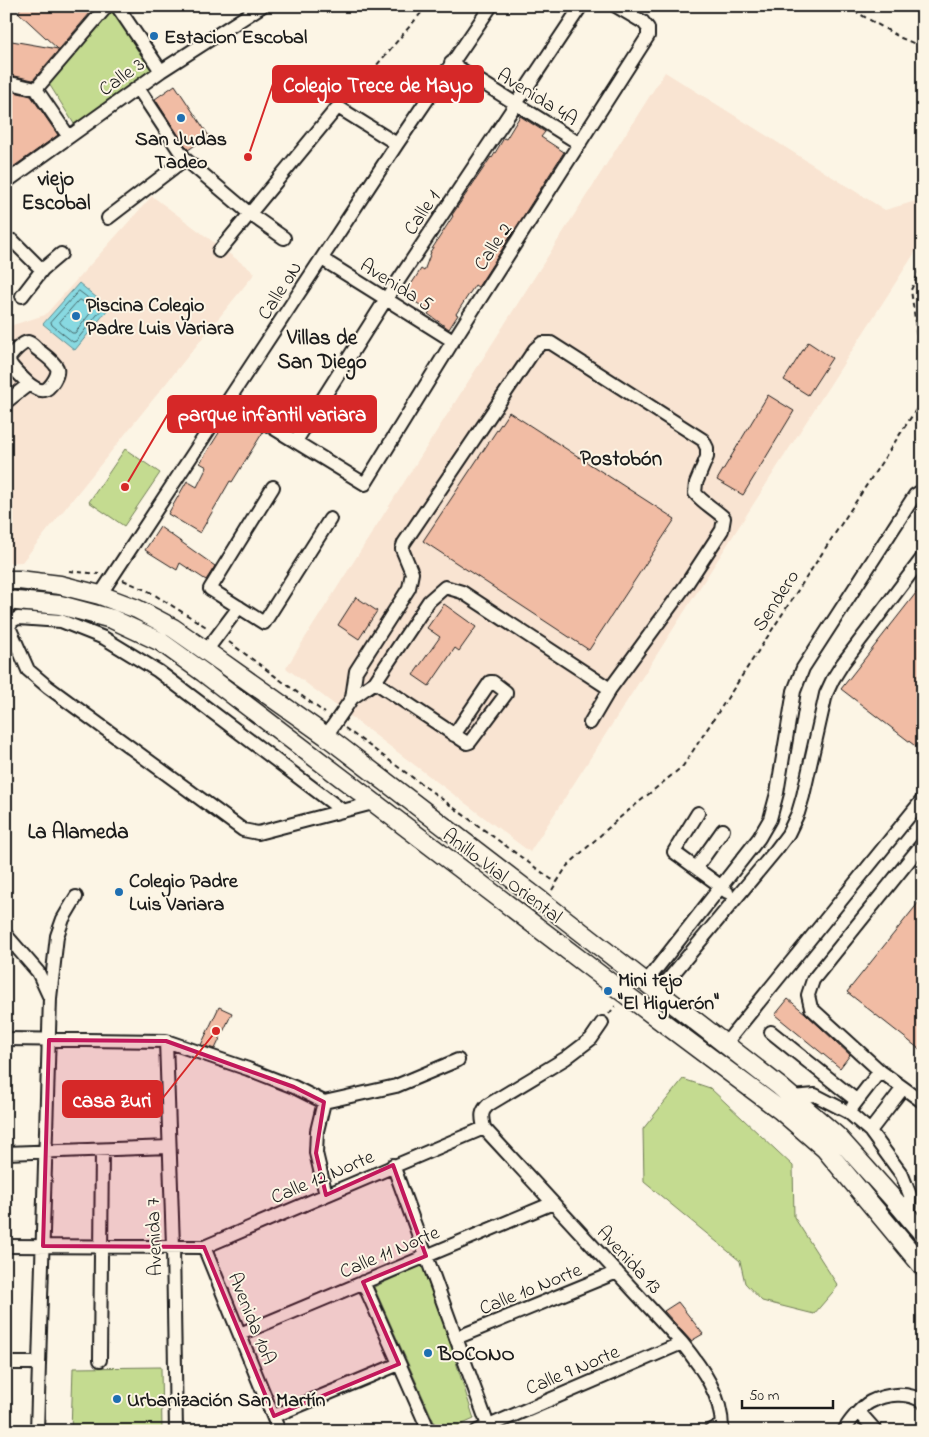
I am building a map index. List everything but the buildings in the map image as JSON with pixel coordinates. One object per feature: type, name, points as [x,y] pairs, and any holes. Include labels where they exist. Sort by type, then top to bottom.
[{"type":"highway","name":"Anillo Vial Oriental","points":[[6,580],[60,585],[100,595],[137,609],[166,624],[326,736],[792,1097],[837,1136],[923,1234]]},
{"type":"highway","name":"Anillo Vial Oriental","points":[[6,600],[69,607],[112,619],[161,642],[624,994],[780,1110],[825,1149],[923,1268]]},
{"type":"street","points":[[36,89],[107,6]]},
{"type":"street","points":[[117,6],[161,71]]},
{"type":"street","name":"Calle 3","points":[[6,182],[161,71],[262,6]]},
{"type":"street","name":"Calle 0N","points":[[100,595],[397,144],[491,6]]},
{"type":"street","name":"Calle 1","points":[[296,441],[386,299],[581,6]]},
{"type":"street","name":"Calle 2","points":[[296,441],[365,484],[453,341],[648,36],[648,28],[643,22],[616,6]]},
{"type":"street","name":"Avenida 4A","points":[[451,63],[580,144]]},
{"type":"street","points":[[6,82],[36,89],[69,137]]},
{"type":"street","points":[[138,88],[185,159],[250,214],[284,238]]},
{"type":"street","points":[[219,250],[334,111],[340,108],[397,144]]},
{"type":"street","points":[[108,218],[185,159]]},
{"type":"street","points":[[6,240],[12,241],[42,270]]},
{"type":"street","points":[[22,296],[42,270],[62,254]]},
{"type":"street","name":"Avenida 5","points":[[322,259],[453,341]]},
{"type":"street","points":[[352,698],[356,671],[409,588],[412,573],[402,548],[404,543],[535,349],[542,344],[551,343],[703,440],[707,448],[707,457],[696,483],[695,493],[700,500],[724,518],[722,530],[610,689],[590,722]]},
{"type":"street","points":[[6,402],[30,384]]},
{"type":"street","points":[[229,401],[296,441]]},
{"type":"street","points":[[273,487],[210,589],[264,623],[330,518]]},
{"type":"street","points":[[652,987],[721,886],[760,838],[770,819],[777,793],[794,691],[803,668],[915,495],[923,490]]},
{"type":"street","points":[[652,987],[734,898],[788,834],[798,814],[826,694],[833,679],[923,557]]},
{"type":"street","points":[[326,736],[352,698],[375,682],[429,601],[445,587],[462,592],[610,689]]},
{"type":"street","points":[[409,588],[429,601]]},
{"type":"street","points":[[206,651],[239,607]]},
{"type":"street","points":[[343,811],[158,671],[104,638],[61,621],[18,618],[12,621],[9,627],[28,670],[48,687],[243,830],[258,832],[343,811],[374,803]]},
{"type":"street","points":[[375,682],[454,735],[467,743],[470,742],[506,692],[493,682],[490,682],[454,735]]},
{"type":"street","points":[[726,1044],[923,799]]},
{"type":"street","points":[[698,812],[674,852],[721,886],[734,898]]},
{"type":"street","points":[[696,868],[723,830]]},
{"type":"street","points":[[760,838],[776,850]]},
{"type":"street","points":[[923,843],[919,856],[813,980],[808,996],[811,1008],[880,1071],[923,1102]]},
{"type":"street","points":[[37,1431],[50,998],[57,936],[63,919],[76,897]]},
{"type":"street","points":[[6,935],[38,972],[50,998]]},
{"type":"street","points":[[484,1128],[483,1110],[488,1105],[566,1058],[591,1039],[602,1023]]},
{"type":"street","points":[[772,1032],[857,1101]]},
{"type":"street","points":[[6,1039],[166,1041],[248,1069],[294,1087],[324,1102],[396,1086],[458,1060]]},
{"type":"street","name":"Avenida 7","points":[[166,1041],[173,1246],[176,1431]]},
{"type":"street","points":[[848,1112],[880,1071]]},
{"type":"street","points":[[870,1131],[903,1088]]},
{"type":"street","points":[[792,1097],[815,1095],[848,1112],[870,1131],[902,1174],[910,1195],[909,1218]]},
{"type":"street","points":[[324,1102],[316,1131],[316,1153],[326,1195]]},
{"type":"street","name":"Calle 12 Norte","points":[[6,1246],[204,1247],[484,1128]]},
{"type":"street","name":"Avenida 13","points":[[484,1128],[701,1366],[717,1397],[718,1429]]},
{"type":"street","points":[[6,1153],[169,1147]]},
{"type":"street","points":[[100,1360],[102,1150]]},
{"type":"street","points":[[393,1166],[456,1338],[485,1429]]},
{"type":"street","name":"Calle 11 Norte","points":[[240,1334],[552,1203]]},
{"type":"street","name":"Avenida 10A","points":[[204,1247],[280,1431]]},
{"type":"street","name":"Calle 10 Norte","points":[[456,1338],[617,1272]]},
{"type":"street","points":[[362,1282],[429,1431]]},
{"type":"street","name":"Calle 9 Norte","points":[[485,1429],[682,1343]]},
{"type":"street","points":[[6,1363],[39,1363]]},
{"type":"street","points":[[274,1416],[399,1364]]},
{"type":"street","points":[[844,1431],[847,1424],[869,1402],[897,1394],[919,1399],[923,1402]]},
{"type":"street","points":[[859,1412],[876,1431]]},
{"type":"path","points":[[340,108],[427,6]]},
{"type":"path","points":[[846,6],[901,38],[923,47]]},
{"type":"path","name":"Sendero","points":[[544,903],[566,866],[617,820],[683,766],[920,402],[915,319],[911,290],[923,264]]},
{"type":"path","points":[[112,575],[150,592],[218,635],[557,882]]},
{"type":"path","points":[[602,1023],[624,994]]},
{"type":"highlighted area","points":[[49,1040],[166,1041],[294,1087],[324,1102],[316,1153],[326,1195],[393,1165],[426,1256],[363,1282],[399,1364],[274,1416],[204,1247],[43,1246]]},
{"type":"shaded area","points":[[665,72],[885,210],[923,199],[923,240],[530,852],[286,668]]},
{"type":"shaded area","points":[[152,196],[255,273],[22,562],[6,563],[6,327],[45,315]]},
{"type":"green space","points":[[112,6],[156,69],[76,127],[46,79]]},
{"type":"green space","points":[[125,449],[160,473],[124,526],[89,502]]},
{"type":"green space","points":[[683,1079],[710,1088],[793,1166],[794,1217],[838,1286],[814,1314],[762,1301],[745,1283],[740,1261],[644,1182],[643,1129]]},
{"type":"green space","name":"BOCONO","points":[[425,1264],[474,1419],[447,1431],[438,1431],[374,1287]]},
{"type":"green space","name":"Urbanización San Martín","points":[[161,1367],[162,1431],[71,1431],[73,1368]]},
{"type":"water","name":"Piscina Colegio Padre Luis Variara","points":[[79,283],[109,308],[75,350],[43,324]]},
{"type":"place","name":"Estacion Escobal","points":[[154,36]]},
{"type":"place","name":"San Judas Tadeo","points":[[181,118]]},
{"type":"place","name":"Colegio Trece de Mayo","points":[[248,157]]},
{"type":"place","name":"Piscina Colegio Padre Luis Variara","points":[[76,316]]},
{"type":"place","name":"parque infantil variara","points":[[125,487]]},
{"type":"place","name":"Colegio Padre Luis Variara","points":[[119,892]]},
{"type":"place","name":"Mini tejo \"El Higuerón\"","points":[[608,991]]},
{"type":"place","name":"casa zuri","points":[[216,1031]]},
{"type":"place","name":"BOCONO","points":[[428,1353]]},
{"type":"place","name":"Urbanización San Martín","points":[[117,1399]]},
{"type":"district","name":"viejo Escobal","points":[[56,190]]},
{"type":"district","name":"Villas de San Diego","points":[[322,349]]},
{"type":"district","name":"Postobón","points":[[621,458]]},
{"type":"district","name":"La Alameda","points":[[78,831]]}]
